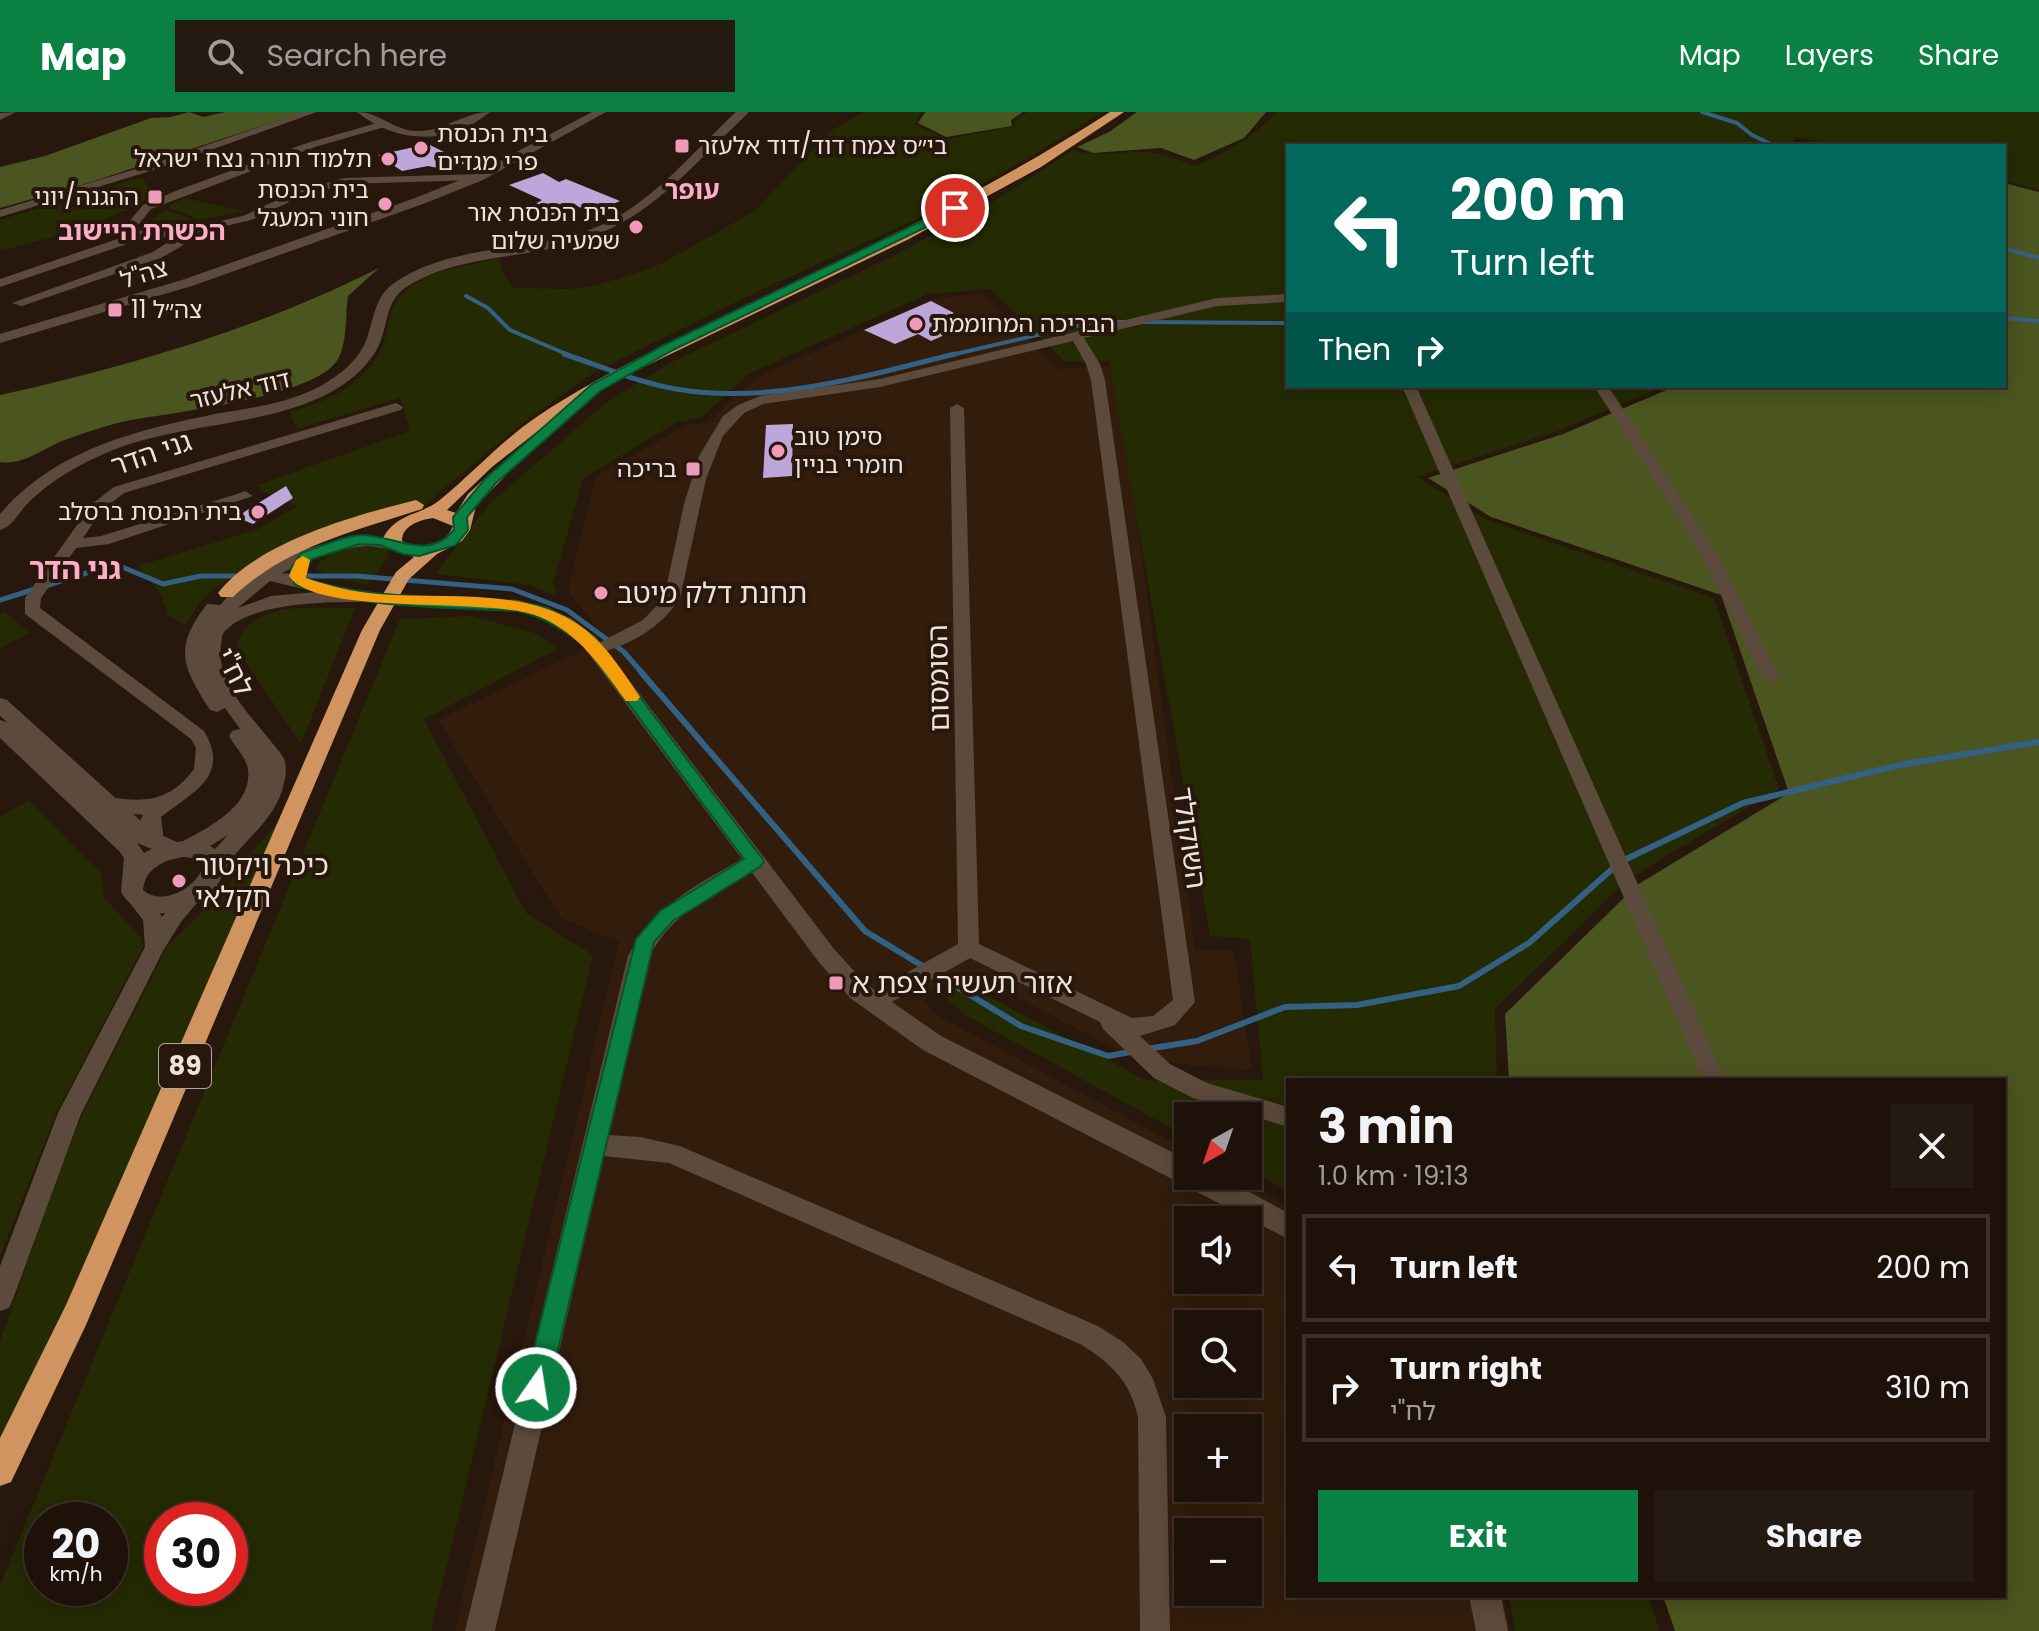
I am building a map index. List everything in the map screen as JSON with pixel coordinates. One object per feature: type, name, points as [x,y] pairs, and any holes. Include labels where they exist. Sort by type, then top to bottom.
[{"type":"highway","name":"89","points":[[407,520],[429,514],[446,504],[480,471],[542,420],[669,347],[961,205],[1037,164],[1118,112]]},
{"type":"highway","name":"89","points":[[0,1471],[76,1315],[383,607],[402,576],[431,551],[458,536],[460,517],[491,481],[589,393]]},
{"type":"highway","points":[[227,593],[246,575],[288,552],[427,500],[480,471]]},
{"type":"highway","points":[[429,514],[449,515],[460,524]]},
{"type":"highway","points":[[402,576],[405,556],[397,546],[394,532],[407,520]]},
{"type":"highway","points":[[397,546],[431,551]]},
{"type":"street","points":[[0,117],[10,112]]},
{"type":"street","points":[[0,214],[322,112]]},
{"type":"street","points":[[363,112],[412,134],[446,129],[468,116],[484,112]]},
{"type":"street","points":[[375,112],[411,131],[446,129]]},
{"type":"street","name":"צה\"ל","points":[[0,339],[219,273],[419,201],[479,177],[600,112]]},
{"type":"street","name":"דוד אלעזר","points":[[0,505],[44,467],[88,444],[164,422],[283,398],[312,388],[337,372],[352,354],[360,339],[370,302],[386,285],[412,270],[444,259],[562,237],[606,221],[646,197],[684,155],[731,118],[744,112]]},
{"type":"street","name":"דוד אלעזר","points":[[0,525],[23,497],[48,476],[95,450],[166,429],[286,405],[321,392],[349,373],[366,354],[374,338],[383,301],[397,287],[448,264],[566,242],[615,224],[656,198],[731,118]]},
{"type":"street","points":[[138,236],[128,230],[147,207],[303,147],[384,124]]},
{"type":"street","points":[[0,283],[138,236],[187,232],[247,218],[311,190],[344,181],[479,177]]},
{"type":"street","points":[[18,303],[157,255],[178,243],[187,232]]},
{"type":"street","points":[[596,649],[648,626],[665,611],[672,598],[704,460],[728,418],[743,407],[760,400],[870,385],[1217,302],[1286,298]]},
{"type":"street","name":"השוקולד","points":[[969,948],[1130,1027],[1148,1028],[1175,1014],[1184,1002],[1098,380],[1093,364],[1077,337]]},
{"type":"street","points":[[1410,388],[1713,1078]]},
{"type":"street","points":[[1602,388],[1707,550],[1771,677]]},
{"type":"street","name":"גני הדר","points":[[170,800],[197,779],[208,761],[207,748],[198,735],[31,610],[33,598],[97,507],[119,490],[396,407]]},
{"type":"street","name":"הסומסום","points":[[957,408],[969,948]]},
{"type":"street","points":[[72,544],[103,541],[245,496]]},
{"type":"street","name":"לח\"י","points":[[212,874],[224,853],[268,801],[278,775],[274,760],[214,673],[209,655],[211,635],[231,603],[289,555],[325,540],[407,520]]},
{"type":"street","name":"לח\"י","points":[[135,888],[150,860],[173,847],[219,830],[243,810],[259,778],[255,759],[194,666],[194,638],[206,616],[227,593],[306,556],[358,539],[397,546]]},
{"type":"street","points":[[296,590],[298,570],[306,556]]},
{"type":"street","points":[[261,577],[296,590],[376,598],[483,602],[529,609],[565,623],[596,649],[826,955],[858,991],[932,1043],[1174,1166]]},
{"type":"street","points":[[211,635],[222,623],[246,610],[296,590]]},
{"type":"street","points":[[0,705],[144,837],[173,847],[207,853],[214,866],[212,874],[174,916],[155,947],[70,1113],[0,1299]]},
{"type":"street","points":[[0,727],[127,845],[135,857],[135,888],[144,903],[169,904],[195,893]]},
{"type":"street","points":[[109,804],[140,809],[170,800]]},
{"type":"street","points":[[170,800],[150,821],[173,847]]},
{"type":"street","points":[[480,1631],[645,939],[666,916],[755,861]]},
{"type":"street","points":[[135,888],[156,922],[155,947]]},
{"type":"street","points":[[873,1002],[969,948]]},
{"type":"street","points":[[1106,1017],[1162,1071],[1201,1091],[1286,1116]]},
{"type":"street","points":[[594,1145],[640,1147],[672,1153],[1089,1335],[1118,1352],[1146,1390],[1152,1417],[1155,1631]]},
{"type":"street","points":[[1221,1190],[1286,1226]]},
{"type":"street","points":[[1485,1598],[1492,1631]]},
{"type":"shaded area","points":[[982,293],[1058,369],[1116,365],[1195,950],[1234,951],[1252,1070],[1137,1060],[987,982],[963,975],[940,982],[924,999],[935,1014],[1174,1143],[1174,1190],[1259,1190],[1286,1205],[1286,1598],[1504,1598],[1510,1631],[456,1631],[619,942],[561,918],[438,720],[606,639],[568,591],[596,476],[689,424],[707,423],[756,378],[932,299]]},
{"type":"green space","points":[[189,112],[203,117],[225,112],[304,112],[85,184],[0,208],[0,167],[45,156],[151,118]]},
{"type":"green space","points":[[864,112],[922,112],[914,124],[947,139],[1016,126],[1014,121],[1027,112],[1103,112],[1027,159],[913,221],[765,288],[594,372],[524,422],[427,503],[286,544],[258,558],[204,597],[185,625],[169,616],[160,593],[137,566],[256,530],[298,506],[265,492],[257,485],[410,431],[400,398],[297,429],[289,412],[332,396],[369,368],[384,341],[394,305],[410,287],[434,274],[499,259],[502,271],[514,288],[569,289],[598,285],[657,266],[755,211],[829,132]]},
{"type":"green space","points":[[925,112],[1023,112],[1011,120],[1012,126],[946,137],[918,123]]},
{"type":"green space","points":[[1137,112],[1266,112],[1244,138],[1194,160],[1161,148],[1093,153],[1077,147],[1109,132]]},
{"type":"green space","points":[[1276,112],[2039,112],[2039,190],[2006,182],[2006,144],[1831,144],[1796,137],[1794,144],[1286,144],[1286,388],[1659,388],[1558,431],[1417,477],[1487,520],[1714,598],[1779,789],[1628,879],[1495,1009],[1497,1078],[1286,1078],[1286,1190],[1262,1177],[1262,1102],[1174,1102],[1174,1129],[965,1015],[942,994],[966,984],[1145,1080],[1263,1080],[1250,939],[1210,936],[1109,361],[1065,362],[990,289],[928,294],[748,374],[702,417],[675,423],[583,479],[553,584],[557,596],[529,585],[435,574],[490,503],[606,403],[666,365],[893,256],[994,201],[1073,150],[1099,154],[1149,152],[1196,166],[1239,144]]},
{"type":"green space","points":[[142,177],[153,195],[137,205],[79,229],[0,251],[0,220]]},
{"type":"green space","points":[[2006,184],[2039,192],[2039,1631],[1675,1631],[1664,1598],[2006,1598],[2006,1078],[1509,1078],[1505,1014],[1637,885],[1789,793],[1721,595],[1491,517],[1428,478],[1563,434],[1671,388],[2006,388]]},
{"type":"green space","points":[[185,198],[244,211],[200,220],[169,208]]},
{"type":"green space","points":[[166,210],[197,221],[144,233],[149,221]]},
{"type":"green space","points":[[379,268],[348,296],[343,348],[336,362],[321,375],[238,402],[110,425],[62,441],[16,462],[0,462],[0,395],[194,343],[288,309]]},
{"type":"green space","points":[[366,544],[389,549],[388,558],[367,585],[326,575],[318,570],[317,564],[334,552]]},
{"type":"green space","points":[[294,608],[355,608],[301,744],[236,648],[244,630],[257,619]]},
{"type":"green space","points":[[5,612],[30,633],[0,648],[0,615]]},
{"type":"green space","points":[[471,616],[538,634],[558,649],[424,719],[526,913],[593,955],[431,1631],[0,1631],[0,1585],[24,1527],[24,1606],[128,1606],[128,1502],[34,1502],[400,619]]},
{"type":"green space","points":[[29,800],[101,874],[104,897],[140,936],[143,947],[56,1114],[0,1257],[0,817]]},
{"type":"green space","points":[[280,820],[55,1331],[0,1438],[0,1341],[53,1188],[83,1113],[167,947],[228,886],[240,865]]},
{"type":"green space","points":[[1508,1598],[1649,1598],[1660,1631],[1515,1631]]},
{"type":"building","points":[[428,144],[466,163],[447,170],[428,166],[402,171],[378,155]]},
{"type":"building","points":[[543,173],[559,182],[566,179],[620,201],[592,213],[577,206],[542,219],[525,210],[542,200],[509,185]]},
{"type":"building","name":"הבריכה המחוממת","points":[[931,301],[954,313],[946,317],[956,322],[950,325],[958,329],[931,341],[918,334],[895,344],[864,330]]},
{"type":"building","name":"סימן טוב חומרי בניין","points":[[793,424],[792,476],[763,478],[766,425]]},
{"type":"building","points":[[286,486],[293,498],[253,524],[236,517]]},
{"type":"waterway","points":[[1702,112],[1737,123],[1771,144]]},
{"type":"waterway","points":[[2006,249],[2039,258]]},
{"type":"waterway","points":[[466,296],[488,308],[510,330],[571,356]]},
{"type":"waterway","points":[[2006,318],[2039,321]]},
{"type":"waterway","points":[[947,356],[1093,322],[1124,322]]},
{"type":"waterway","points":[[1143,322],[1286,323]]},
{"type":"waterway","points":[[564,354],[662,386],[712,393],[782,391],[817,386],[955,354]]},
{"type":"waterway","points":[[45,586],[115,564],[163,584],[201,576],[242,576]]},
{"type":"waterway","points":[[285,576],[356,576],[512,589],[567,610],[624,652],[643,674]]},
{"type":"waterway","points":[[0,600],[35,589]]},
{"type":"waterway","points":[[641,672],[865,931],[1021,1026],[1108,1056],[1136,1051]]},
{"type":"waterway","points":[[1147,1049],[1197,1041],[1285,1007],[1357,1005],[1459,986],[1529,943],[1620,862],[1743,803],[1900,765],[2039,742]]},
{"type":"slow traffic","points":[[303,560],[297,576],[300,582],[323,589],[376,598],[483,602],[541,611],[565,623],[590,642],[632,697]]},
{"type":"place","name":"בי״ס צמח דוד/דוד אלעזר","points":[[682,146]]},
{"type":"place","name":"בית הכנסת פרי מגדים","points":[[421,148]]},
{"type":"place","name":"תלמוד תורה נצח ישראל","points":[[388,159]]},
{"type":"place","name":"ההגנה/יוני","points":[[155,197]]},
{"type":"place","name":"בית הכנסת חוני המעגל","points":[[385,204]]},
{"type":"place","name":"בית הכנסת אור שמעיה שלום","points":[[636,227]]},
{"type":"place","name":"צה״ל 11","points":[[115,310]]},
{"type":"place","name":"הבריכה המחוממת","points":[[916,324]]},
{"type":"place","name":"סימן טוב חומרי בניין","points":[[778,451]]},
{"type":"place","name":"בריכה","points":[[693,469]]},
{"type":"place","name":"בית הכנסת ברסלב","points":[[258,512]]},
{"type":"place","name":"תחנת דלק מיטב","points":[[601,593]]},
{"type":"place","name":"כיכר ויקטור חקלאי","points":[[179,881]]},
{"type":"place","name":"אזור תעשיה צפת א","points":[[836,983]]},
{"type":"district","name":"עופר","points":[[692,190]]},
{"type":"district","name":"הכשרת היישוב","points":[[142,231]]},
{"type":"district","name":"גני הדר","points":[[75,569]]},
{"type":"route","points":[[536,1388],[645,939],[666,916],[755,861],[590,642],[565,623],[541,611],[518,606],[376,598],[323,589],[300,582],[298,570],[306,556],[358,539],[383,540],[400,549],[419,552],[442,547],[458,536],[460,517],[491,481],[595,388],[669,347],[904,236],[955,208]]}]
